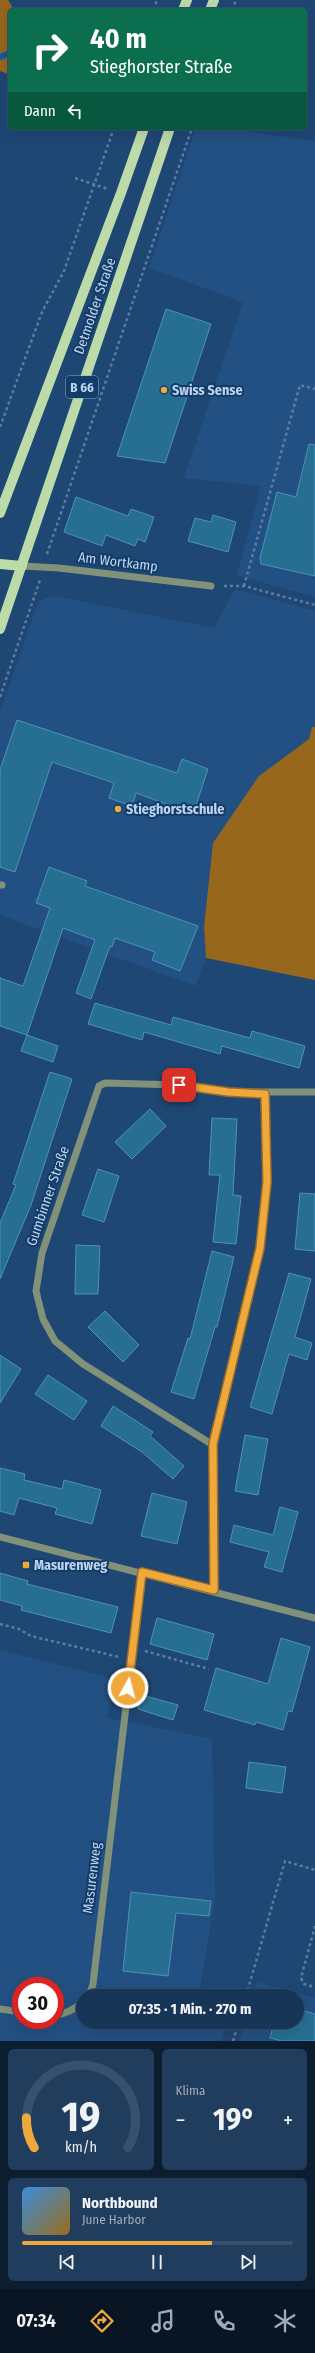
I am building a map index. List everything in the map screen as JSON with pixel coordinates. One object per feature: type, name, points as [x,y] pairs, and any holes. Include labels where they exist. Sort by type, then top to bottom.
[{"type":"main road","name":"Detmolder Straße","points":[[0,513],[119,200],[143,130]]},
{"type":"main road","name":"Detmolder Straße","points":[[0,629],[169,130]]},
{"type":"main road","points":[[0,564],[22,566]]},
{"type":"street","name":"Am Wortkamp","points":[[22,566],[59,568],[211,586]]},
{"type":"street","name":"Gumbinner Straße","points":[[213,1444],[84,1364],[55,1341],[43,1319],[36,1291],[42,1253],[99,1086],[106,1083],[179,1085],[228,1092],[265,1094],[315,1092]]},
{"type":"street","points":[[214,1590],[213,1444],[260,1248],[267,1182],[265,1094]]},
{"type":"street","points":[[0,1537],[214,1590],[315,1618]]},
{"type":"street","name":"Masurenweg","points":[[91,1989],[93,1984],[142,1572]]},
{"type":"street","points":[[64,2014],[76,2008]]},
{"type":"street","points":[[0,2009],[12,2011]]},
{"type":"path","points":[[0,427],[42,312],[64,271],[113,130]]},
{"type":"path","points":[[47,556],[191,130]]},
{"type":"path","points":[[75,178],[94,184]]},
{"type":"path","points":[[244,586],[300,385],[315,389]]},
{"type":"path","points":[[211,586],[244,586],[315,605]]},
{"type":"path","points":[[0,697],[37,589]]},
{"type":"path","points":[[0,1624],[19,1629],[31,1636],[132,1660]]},
{"type":"path","points":[[133,1648],[209,1669]]},
{"type":"path","points":[[248,1989],[285,1861],[315,1870]]},
{"type":"path","points":[[315,1926],[301,1978],[304,1984],[315,1987]]},
{"type":"path","points":[[233,2041],[237,2029]]},
{"type":"shaded area","points":[[0,0],[8,0],[13,8],[8,8],[8,74],[0,71]]},
{"type":"shaded area","points":[[195,130],[237,130],[315,141],[315,597],[237,575],[261,486],[184,478],[243,302],[149,268]]},
{"type":"shaded area","name":"Stieghorstschule","points":[[235,589],[315,611],[315,727],[312,727],[309,739],[259,776],[204,927],[206,958],[196,986],[0,915],[0,712],[38,603],[46,598],[56,596],[214,628]]},
{"type":"shaded area","points":[[312,727],[315,727],[315,980],[206,958],[204,927],[213,843],[259,776],[309,739]]},
{"type":"shaded area","points":[[0,1650],[111,1678],[108,1718],[212,1739],[215,1898],[200,1989],[76,1989],[76,2029],[225,2029],[222,2041],[0,2041]]},
{"type":"shaded area","points":[[257,1982],[282,1989],[255,1989]]},
{"type":"shaded area","points":[[304,1995],[315,1998],[315,2041],[240,2041],[243,2029],[304,2029]]},
{"type":"building","name":"Swiss Sense","points":[[166,309],[211,324],[165,463],[117,456]]},
{"type":"building","points":[[309,444],[315,445],[315,576],[261,564],[260,558],[277,492],[296,497]]},
{"type":"building","points":[[76,497],[128,516],[131,509],[154,517],[145,542],[138,539],[135,546],[106,535],[102,546],[64,532]]},
{"type":"building","points":[[213,515],[236,522],[228,552],[188,541],[195,518],[211,522]]},
{"type":"building","points":[[17,720],[177,773],[182,759],[208,769],[193,814],[136,793],[132,806],[109,798],[114,783],[52,762],[15,872],[0,867],[0,770]]},
{"type":"building","points":[[49,867],[87,881],[85,886],[198,926],[180,971],[152,960],[155,952],[115,938],[112,947],[110,946],[91,999],[76,993],[95,940],[63,928],[27,1035],[0,1026],[0,978],[23,986],[50,908],[36,903]]},
{"type":"building","points":[[95,1003],[171,1025],[173,1017],[250,1038],[252,1031],[305,1046],[299,1068],[222,1046],[220,1054],[144,1032],[142,1040],[88,1024]]},
{"type":"building","points":[[27,1035],[58,1046],[53,1062],[21,1051]]},
{"type":"building","points":[[50,1072],[72,1079],[31,1205],[0,1279],[0,1223],[16,1185],[13,1184]]},
{"type":"building","points":[[150,1109],[166,1126],[132,1159],[115,1142]]},
{"type":"building","points":[[212,1118],[237,1119],[233,1195],[241,1196],[236,1244],[213,1242],[220,1175],[209,1175]]},
{"type":"building","points":[[98,1169],[119,1176],[104,1222],[82,1215]]},
{"type":"building","points":[[300,1193],[315,1194],[315,1251],[295,1249]]},
{"type":"building","points":[[76,1245],[100,1246],[98,1294],[75,1294]]},
{"type":"building","points":[[212,1251],[234,1257],[217,1327],[215,1327],[194,1399],[171,1392],[188,1338],[190,1339]]},
{"type":"building","points":[[289,1273],[311,1279],[295,1337],[312,1343],[307,1360],[289,1354],[272,1414],[250,1407]]},
{"type":"building","points":[[105,1311],[139,1345],[123,1362],[88,1327]]},
{"type":"building","points":[[0,1355],[21,1369],[0,1403]]},
{"type":"building","points":[[48,1375],[87,1401],[74,1420],[35,1394]]},
{"type":"building","points":[[113,1406],[153,1432],[150,1436],[184,1466],[173,1479],[142,1452],[101,1426]]},
{"type":"building","points":[[245,1435],[268,1439],[258,1495],[235,1491]]},
{"type":"building","points":[[0,1468],[25,1474],[24,1480],[62,1489],[64,1480],[101,1490],[92,1524],[55,1514],[57,1508],[19,1498],[14,1515],[0,1511]]},
{"type":"building","points":[[152,1493],[187,1502],[177,1544],[141,1536]]},
{"type":"building","points":[[280,1507],[298,1512],[282,1572],[264,1567],[269,1552],[230,1542],[234,1525],[273,1535]]},
{"type":"building","points":[[0,1573],[28,1581],[27,1584],[118,1607],[111,1633],[21,1610],[22,1606],[0,1600]]},
{"type":"building","points":[[157,1618],[214,1634],[207,1660],[150,1644]]},
{"type":"building","points":[[281,1638],[310,1647],[292,1712],[288,1711],[283,1730],[256,1722],[255,1725],[204,1710],[216,1668],[268,1684]]},
{"type":"building","points":[[142,1695],[178,1705],[173,1720],[138,1709]]},
{"type":"building","points":[[249,1762],[286,1767],[282,1793],[246,1788]]},
{"type":"building","points":[[131,1892],[211,1901],[209,1916],[176,1913],[168,1976],[123,1971]]},
{"type":"building","points":[[304,2011],[315,2014],[315,2041],[282,2041],[270,2038],[272,2029],[304,2029]]},
{"type":"waterway","points":[[0,57],[8,54]]},
{"type":"place","name":"Swiss Sense","points":[[164,390]]},
{"type":"place","name":"Stieghorstschule","points":[[118,809]]},
{"type":"place","name":"Masurenweg","points":[[26,1565]]},
{"type":"route","points":[[128,1688],[142,1572],[214,1590],[213,1444],[246,1313],[260,1248],[267,1182],[265,1094],[228,1092],[179,1085]]}]
